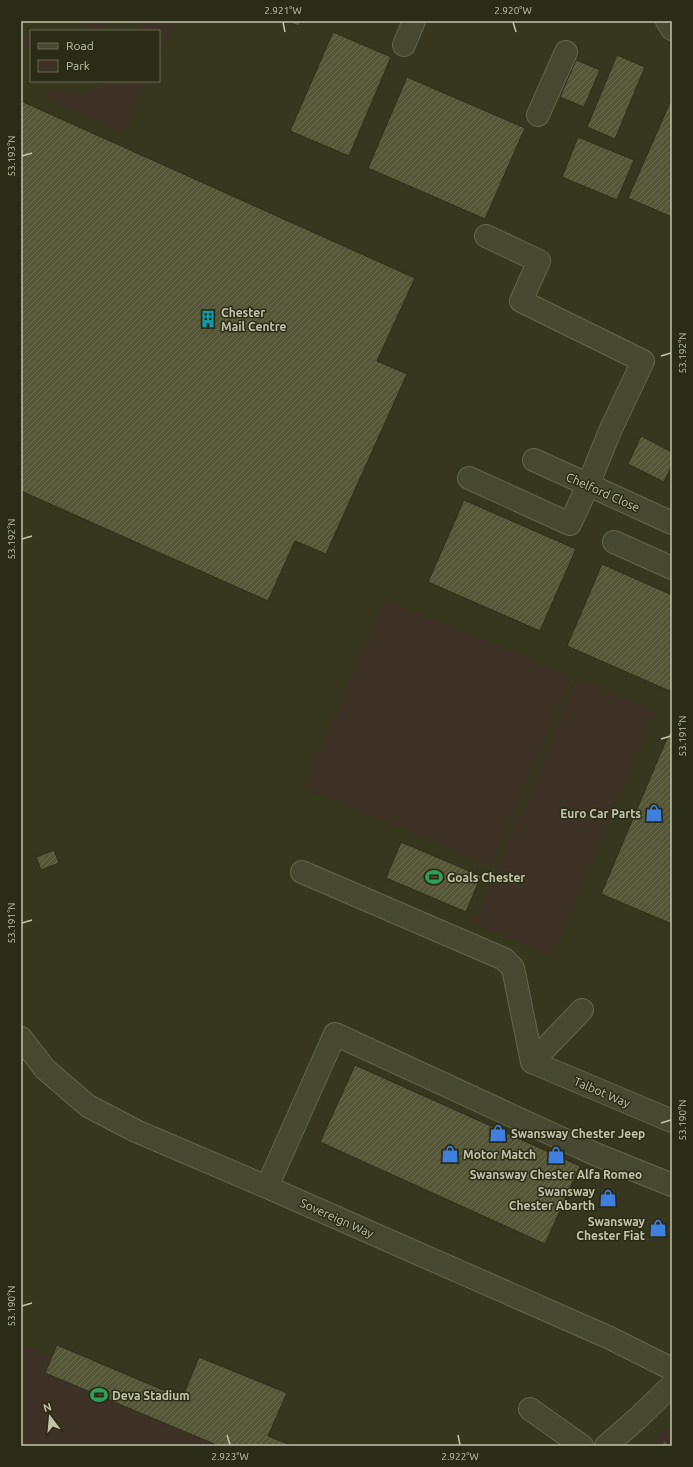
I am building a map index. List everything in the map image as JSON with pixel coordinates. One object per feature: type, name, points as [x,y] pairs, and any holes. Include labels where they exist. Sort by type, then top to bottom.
[{"type":"street","points":[[404,45],[414,21]]},
{"type":"street","points":[[667,21],[672,30]]},
{"type":"street","points":[[538,115],[566,52]]},
{"type":"street","points":[[469,478],[570,524],[610,431],[643,361],[521,301],[539,261],[486,236]]},
{"type":"street","name":"Chelford Close","points":[[534,460],[672,523]]},
{"type":"street","points":[[614,542],[672,568]]},
{"type":"street","points":[[302,872],[504,959],[513,968],[532,1062]]},
{"type":"street","points":[[532,1062],[582,1010]]},
{"type":"street","points":[[268,1187],[335,1034],[595,1154],[672,1185]]},
{"type":"street","name":"Sovereign Way","points":[[21,1038],[46,1069],[88,1106],[136,1131],[268,1187],[610,1338],[672,1369]]},
{"type":"street","name":"Talbot Way","points":[[532,1062],[672,1121]]},
{"type":"street","points":[[606,1446],[672,1385]]},
{"type":"street","points":[[530,1409],[582,1446]]},
{"type":"green space","points":[[88,21],[108,21],[108,30],[84,30]]},
{"type":"green space","points":[[144,21],[175,21],[160,54],[160,30],[138,30]]},
{"type":"green space","points":[[21,34],[30,38],[30,54],[26,47],[21,43]]},
{"type":"green space","points":[[102,82],[147,82],[123,133],[48,99],[48,94],[53,89],[71,94],[82,94],[97,87]]},
{"type":"green space","points":[[385,599],[571,677],[490,866],[303,787]]},
{"type":"green space","points":[[577,678],[655,711],[552,956],[473,923],[525,801],[595,830],[526,801]]},
{"type":"green space","name":"Deva Stadium","points":[[21,1344],[52,1357],[57,1345],[182,1397],[199,1357],[287,1393],[269,1436],[293,1446],[21,1446]]},
{"type":"green space","points":[[672,1425],[672,1446],[649,1446],[668,1427]]},
{"type":"building","points":[[286,21],[301,21],[299,26]]},
{"type":"building","points":[[333,32],[391,57],[349,156],[290,131]]},
{"type":"building","points":[[617,55],[645,67],[615,139],[587,127]]},
{"type":"building","points":[[576,60],[600,70],[584,107],[560,97]]},
{"type":"building","points":[[407,77],[525,128],[485,219],[368,168]]},
{"type":"building","points":[[672,98],[672,217],[628,198]]},
{"type":"building","name":"Chester Mail Centre","points":[[21,101],[415,278],[377,361],[407,374],[326,554],[295,541],[268,601],[21,491]]},
{"type":"building","points":[[578,137],[634,160],[617,200],[562,177]]},
{"type":"building","points":[[641,436],[672,452],[672,465],[664,482],[628,464]]},
{"type":"building","points":[[464,500],[576,549],[540,631],[428,582]]},
{"type":"building","points":[[602,564],[672,595],[672,692],[567,646]]},
{"type":"building","name":"Euro Car Parts","points":[[670,731],[672,732],[672,924],[601,894]]},
{"type":"building","name":"Goals Chester","points":[[401,842],[481,876],[466,912],[386,878]]},
{"type":"building","points":[[54,850],[59,863],[41,870],[36,857]]},
{"type":"building","name":"Motor Match","points":[[355,1065],[580,1166],[545,1244],[320,1142]]},
{"type":"building","points":[[57,1345],[182,1398],[199,1357],[287,1393],[268,1436],[293,1446],[219,1446],[45,1373]]},
{"type":"place","name":"Chester Mail Centre","points":[[208,319]]},
{"type":"place","name":"Euro Car Parts","points":[[654,813]]},
{"type":"place","name":"Goals Chester","points":[[434,877]]},
{"type":"place","name":"Swansway Chester Jeep","points":[[498,1133]]},
{"type":"place","name":"Motor Match","points":[[450,1154]]},
{"type":"place","name":"Swansway Chester Alfa Romeo","points":[[556,1155]]},
{"type":"place","name":"Swansway Chester Abarth","points":[[608,1198]]},
{"type":"place","name":"Swansway Chester Fiat","points":[[658,1228]]},
{"type":"place","name":"Deva Stadium","points":[[99,1395]]}]
